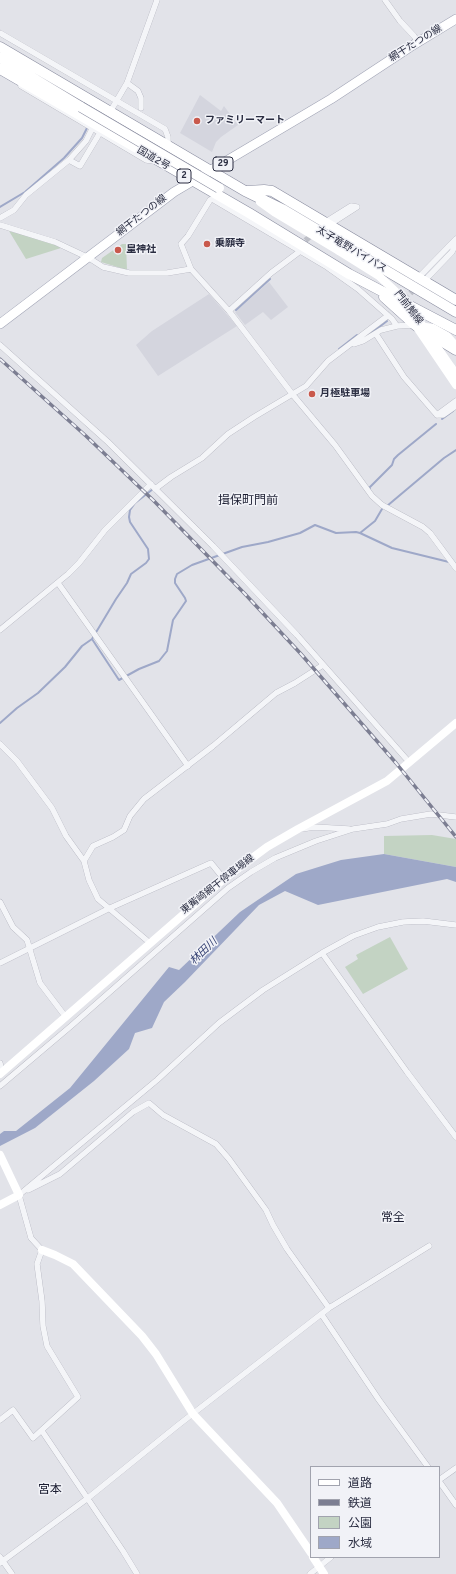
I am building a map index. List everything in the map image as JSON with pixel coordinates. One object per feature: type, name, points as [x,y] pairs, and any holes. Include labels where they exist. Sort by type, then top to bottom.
[{"type":"highway","name":"国道2号","points":[[0,47],[245,191]]},
{"type":"highway","name":"2","points":[[0,58],[219,188],[413,306]]},
{"type":"highway","name":"国道2号","points":[[0,69],[94,127],[192,180],[300,250],[368,285]]},
{"type":"highway","name":"太子竜野バイパス","points":[[245,191],[284,210],[327,226],[411,286],[456,312]]},
{"type":"highway","points":[[327,226],[423,278],[456,300]]},
{"type":"highway","name":"太子竜野バイパス","points":[[368,285],[413,306],[456,330]]},
{"type":"highway","points":[[368,285],[415,325],[456,350]]},
{"type":"main road","name":"網干たつの線","points":[[0,324],[89,258],[174,192],[331,99],[456,19]]},
{"type":"main road","name":"門前鵤線","points":[[245,191],[274,212],[379,276],[396,291],[411,309],[456,374]]},
{"type":"main road","points":[[415,325],[433,328],[446,336],[456,346]]},
{"type":"main road","points":[[415,325],[456,385]]},
{"type":"main road","name":"東觜崎網干停車場線","points":[[1,1073],[224,879],[298,829],[387,781],[456,723]]},
{"type":"main road","points":[[0,1155],[19,1195],[0,1205]]},
{"type":"main road","points":[[42,1250],[73,1264],[142,1336],[156,1354],[194,1414],[278,1503],[310,1551]]},
{"type":"main road","points":[[315,1558],[324,1574]]},
{"type":"street","points":[[110,112],[127,83],[157,0]]},
{"type":"street","points":[[385,0],[418,42]]},
{"type":"street","points":[[0,33],[165,129],[168,137],[168,146]]},
{"type":"street","points":[[0,73],[38,98],[94,127],[86,141],[69,160],[26,195],[14,210],[0,218]]},
{"type":"street","points":[[127,83],[138,91],[141,98],[141,108]]},
{"type":"street","points":[[69,160],[80,166],[98,136]]},
{"type":"street","points":[[249,217],[212,199],[210,200],[188,236],[181,244],[191,269],[229,311],[293,394],[324,430],[372,496],[382,505],[423,527],[430,533],[456,568]]},
{"type":"street","points":[[0,225],[55,242],[89,258],[103,267],[129,273],[161,273],[191,269]]},
{"type":"street","points":[[423,278],[456,239]]},
{"type":"street","points":[[411,286],[423,278],[452,252],[456,244]]},
{"type":"street","points":[[229,311],[300,250]]},
{"type":"street","points":[[327,264],[392,319],[397,326]]},
{"type":"street","points":[[397,326],[400,311]]},
{"type":"street","points":[[155,489],[171,477],[202,458],[234,430],[306,386],[328,361],[386,317]]},
{"type":"street","points":[[350,345],[363,341],[381,330],[397,326],[415,325]]},
{"type":"street","points":[[376,334],[404,377],[437,415],[443,415],[456,406]]},
{"type":"street","points":[[0,345],[108,442],[213,546],[324,665],[409,762]]},
{"type":"street","points":[[437,415],[456,400]]},
{"type":"street","points":[[0,630],[79,563],[105,530],[151,484]]},
{"type":"street","points":[[58,582],[188,766]]},
{"type":"street","points":[[84,861],[93,846],[124,830],[130,816],[144,799],[188,766],[276,693],[324,665]]},
{"type":"street","points":[[0,744],[17,762],[52,808],[66,836],[84,861],[89,880],[98,898],[150,943]]},
{"type":"street","points":[[0,1086],[66,1031],[228,888],[251,872],[275,858],[316,840],[353,829],[387,824],[401,819],[431,814],[456,817]]},
{"type":"street","points":[[298,829],[314,827],[353,829]]},
{"type":"street","points":[[0,962],[110,908],[211,863],[224,879]]},
{"type":"street","points":[[0,902],[2,910],[10,923],[27,940],[40,982],[65,1016]]},
{"type":"street","points":[[19,1195],[158,1080],[219,1023],[263,990],[322,952],[353,936],[378,927],[403,922],[423,921],[456,925]]},
{"type":"street","points":[[322,952],[402,1066],[456,1137]]},
{"type":"street","points":[[0,1063],[1,1073]]},
{"type":"street","points":[[19,1195],[60,1174],[133,1112],[149,1103],[163,1115],[216,1144],[229,1159],[266,1210],[273,1225],[288,1249],[329,1308]]},
{"type":"street","points":[[0,1420],[13,1410],[33,1438],[78,1397],[47,1346],[43,1326],[42,1301],[37,1264],[42,1250],[31,1238],[19,1195]]},
{"type":"street","points":[[12,1574],[1,1560],[88,1498],[125,1466],[322,1315],[329,1308],[429,1246]]},
{"type":"street","points":[[322,1315],[375,1394],[427,1466]]},
{"type":"street","points":[[42,1431],[88,1498],[137,1574]]},
{"type":"street","points":[[440,1480],[456,1468]]},
{"type":"street","points":[[440,1482],[456,1505]]},
{"type":"street","points":[[310,1574],[330,1558]]},
{"type":"shaded area","points":[[200,95],[221,111],[224,106],[238,125],[216,142],[212,152],[180,133]]},
{"type":"shaded area","points":[[269,282],[288,307],[271,320],[263,312],[245,325],[235,312]]},
{"type":"shaded area","points":[[209,294],[237,326],[158,376],[136,345],[152,331]]},
{"type":"green space","points":[[9,231],[50,242],[61,248],[26,259]]},
{"type":"green space","points":[[122,244],[126,244],[127,270],[101,262],[102,258]]},
{"type":"green space","points":[[432,835],[456,839],[456,867],[384,854],[384,836]]},
{"type":"green space","points":[[390,937],[408,969],[363,994],[345,967],[358,959],[356,955]]},
{"type":"water","name":"林田川","points":[[384,854],[456,867],[456,882],[447,879],[318,905],[285,891],[259,905],[164,1002],[152,1028],[135,1033],[129,1049],[94,1081],[35,1128],[0,1146],[0,1134],[4,1131],[16,1131],[70,1088],[169,967],[179,970],[240,912],[296,874],[341,860]]},
{"type":"waterway","points":[[0,207],[25,192],[64,158],[82,138],[87,128]]},
{"type":"waterway","points":[[236,310],[270,279]]},
{"type":"waterway","points":[[370,334],[387,321]]},
{"type":"waterway","points":[[339,349],[357,335]]},
{"type":"waterway","points":[[442,419],[453,411]]},
{"type":"waterway","points":[[370,489],[369,488],[392,465],[394,459],[398,455],[436,424]]},
{"type":"waterway","points":[[387,506],[444,458],[456,450]]},
{"type":"waterway","points":[[0,723],[17,708],[38,693],[65,667],[82,646],[92,639],[127,583],[131,574],[149,559],[148,549],[130,522],[129,517],[130,510],[135,503],[153,489]]},
{"type":"waterway","points":[[92,639],[119,680],[139,669],[159,661],[167,651],[173,620],[186,601],[175,583],[177,574],[192,565],[242,547],[268,542],[300,533],[315,525],[336,533],[360,533],[375,521],[382,509]]},
{"type":"waterway","points":[[360,533],[392,548],[449,562]]},
{"type":"tunnel","points":[[299,246],[314,233]]},
{"type":"tunnel","points":[[386,317],[425,279]]},
{"type":"railway","points":[[0,359],[86,436],[154,501],[245,594],[301,654],[396,763],[456,837]]},
{"type":"place","name":"ファミリーマート","points":[[197,121]]},
{"type":"place","name":"乗願寺","points":[[207,244]]},
{"type":"place","name":"皇神社","points":[[118,250]]},
{"type":"place","name":"月極駐車場","points":[[312,394]]},
{"type":"district","name":"揖保町門前","points":[[248,502]]},
{"type":"district","name":"常全","points":[[393,1219]]},
{"type":"district","name":"宮本","points":[[50,1491]]}]
